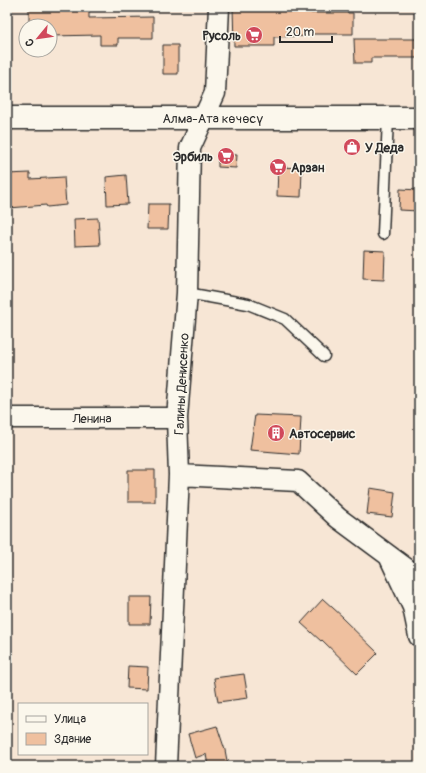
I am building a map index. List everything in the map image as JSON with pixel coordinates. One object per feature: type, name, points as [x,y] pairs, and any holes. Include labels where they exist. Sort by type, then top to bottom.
[{"type":"highway","name":"Алма-Ата көчөсү","points":[[7,118],[419,118]]},
{"type":"street","name":"Галины Денисенко","points":[[166,766],[179,475],[177,418],[187,292],[190,148],[215,93],[219,7]]},
{"type":"street","name":"Ленина","points":[[7,418],[177,418]]},
{"type":"street","points":[[179,475],[298,481],[338,518],[419,578]]},
{"type":"street","points":[[389,555],[413,607],[419,636]]},
{"type":"lane","points":[[383,234],[388,118]]},
{"type":"lane","points":[[187,292],[248,304],[285,320],[324,356]]},
{"type":"building","points":[[29,7],[89,7],[89,18],[153,17],[153,38],[118,38],[118,45],[100,45],[100,35],[58,36],[58,18],[29,18]]},
{"type":"building","points":[[233,7],[311,7],[311,13],[353,13],[353,34],[311,34],[311,36],[274,37],[274,46],[234,46]]},
{"type":"building","points":[[354,39],[419,39],[419,58],[371,58],[371,63],[355,63]]},
{"type":"building","points":[[163,45],[178,45],[178,74],[163,74]]},
{"type":"building","points":[[218,154],[237,155],[236,168],[218,167]]},
{"type":"building","points":[[278,167],[302,168],[301,197],[277,196]]},
{"type":"building","points":[[30,173],[30,179],[64,177],[66,205],[9,208],[7,174]]},
{"type":"building","points":[[126,175],[128,204],[107,205],[106,177]]},
{"type":"building","points":[[400,189],[419,190],[419,211],[399,210]]},
{"type":"building","points":[[148,204],[169,204],[168,229],[147,229]]},
{"type":"building","points":[[98,218],[100,245],[75,246],[74,219]]},
{"type":"building","points":[[364,250],[385,251],[384,280],[363,279]]},
{"type":"building","name":"Автосервис","points":[[255,415],[301,417],[299,454],[250,450]]},
{"type":"building","points":[[128,470],[155,470],[155,502],[128,502]]},
{"type":"building","points":[[370,488],[395,492],[392,517],[367,514]]},
{"type":"building","points":[[129,597],[151,597],[150,624],[129,624]]},
{"type":"building","points":[[323,599],[378,653],[357,674],[322,640],[321,641],[301,623]]},
{"type":"building","points":[[128,666],[148,667],[147,689],[127,688]]},
{"type":"building","points":[[244,674],[248,698],[218,702],[214,678]]},
{"type":"building","points":[[217,726],[225,750],[228,766],[208,766],[206,754],[195,758],[188,734]]},
{"type":"place","name":"Русоль","points":[[254,35]]},
{"type":"place","name":"У Деда","points":[[352,147]]},
{"type":"place","name":"Эрбиль","points":[[226,156]]},
{"type":"place","name":"Арзан","points":[[278,167]]},
{"type":"place","name":"Автосервис","points":[[276,433]]}]
